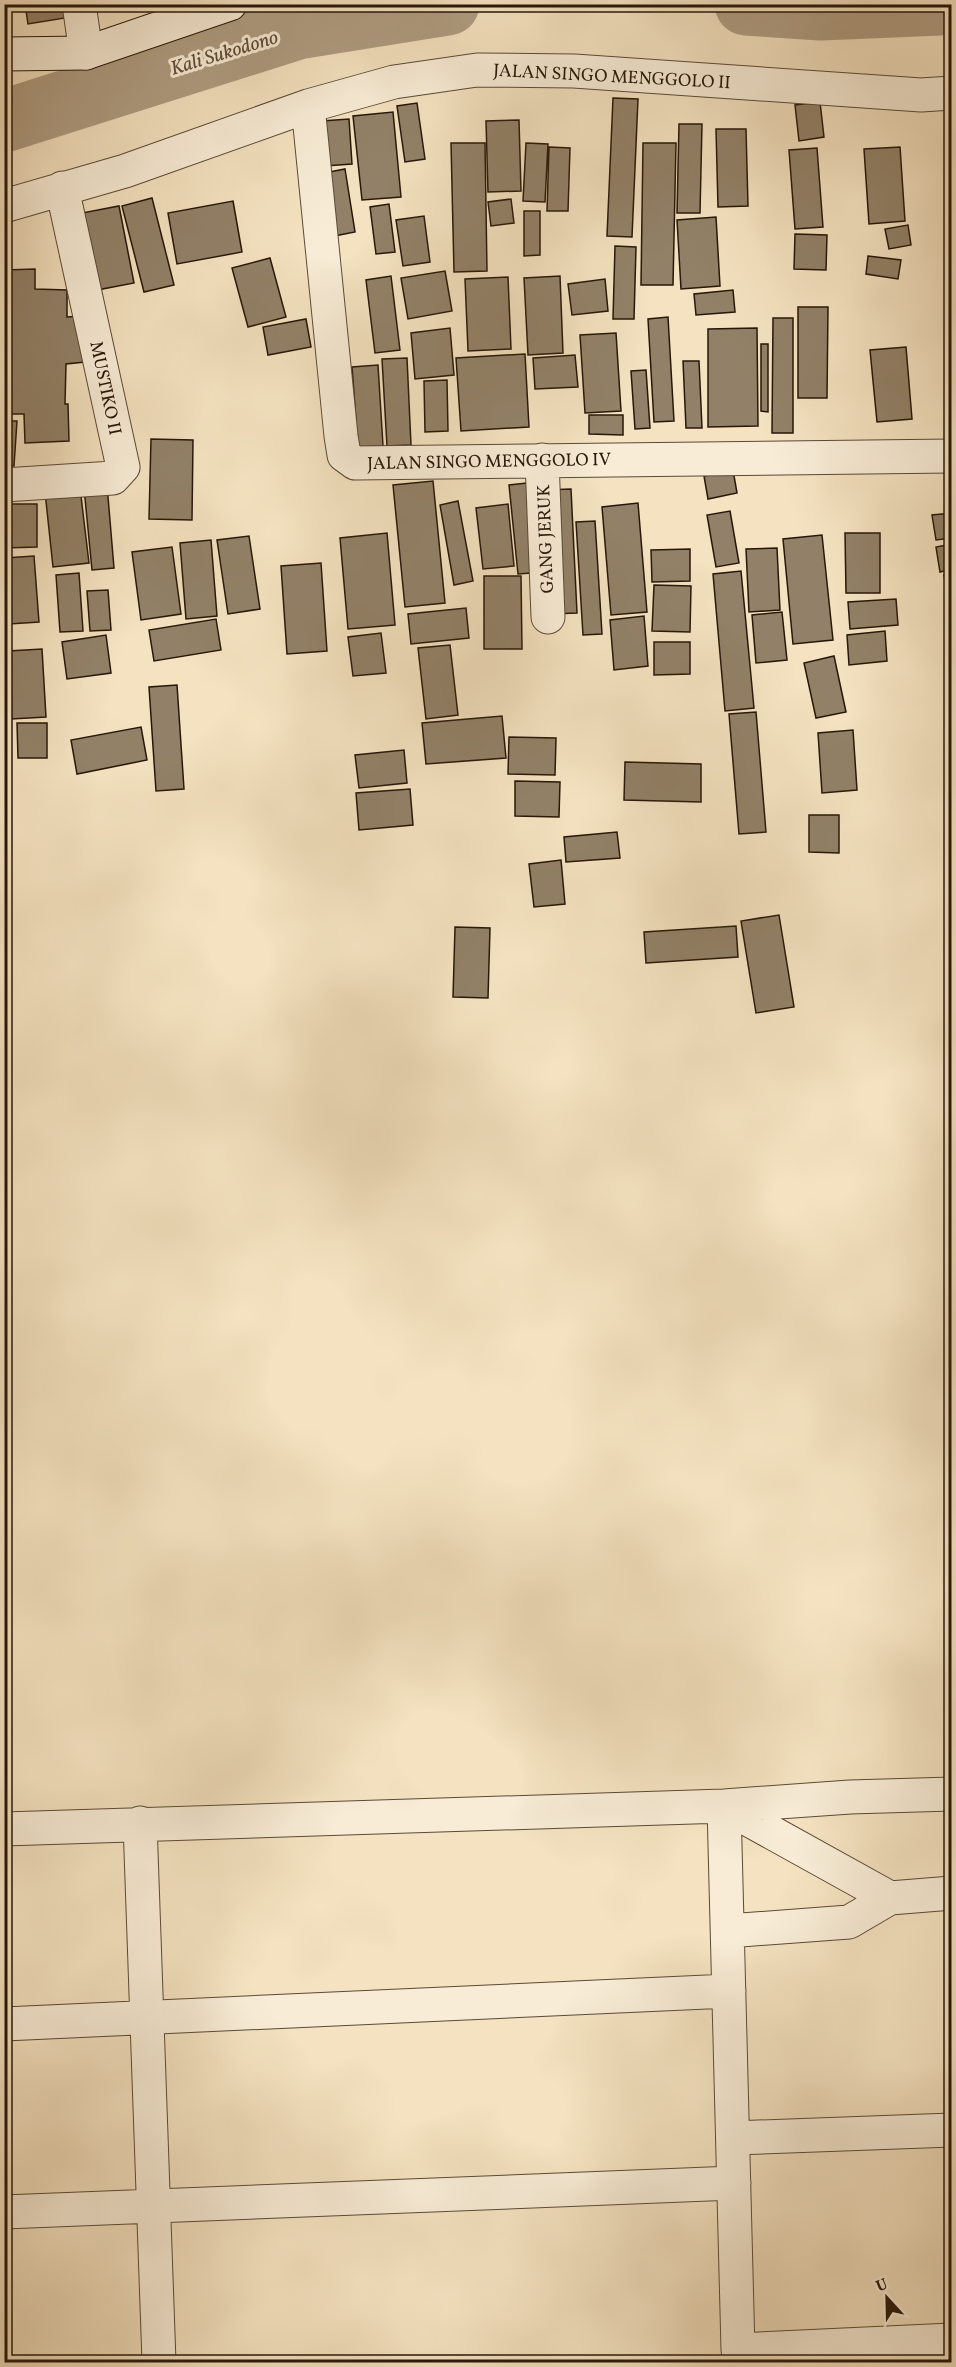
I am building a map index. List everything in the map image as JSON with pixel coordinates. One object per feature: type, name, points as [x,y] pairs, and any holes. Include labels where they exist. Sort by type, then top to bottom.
[{"type":"street","points":[[79,4],[86,53]]},
{"type":"street","points":[[7,59],[86,53],[230,4]]},
{"type":"street","name":"JALAN SINGO MENGGOLO II","points":[[4,206],[125,171],[308,106],[393,81],[477,70],[574,72],[921,94],[951,93]]},
{"type":"street","name":"JALAN SINGO MENGGOLO IV","points":[[308,106],[344,455],[355,463],[951,456]]},
{"type":"street","name":"MUSTIKO II","points":[[4,485],[113,478],[123,467],[62,188]]},
{"type":"street","name":"GANG JERUK","points":[[542,460],[548,618]]},
{"type":"street","points":[[4,1829],[724,1806],[850,1797],[951,1794]]},
{"type":"street","points":[[724,1806],[890,1898]]},
{"type":"street","points":[[724,1806],[734,2183],[733,2356],[951,2340]]},
{"type":"street","points":[[140,1823],[159,2362]]},
{"type":"street","points":[[728,1931],[849,1922],[890,1898],[951,1893]]},
{"type":"street","points":[[4,2024],[729,1991]]},
{"type":"street","points":[[733,2138],[951,2130]]},
{"type":"street","points":[[4,2212],[734,2183]]},
{"type":"building","points":[[25,4],[63,4],[65,18],[28,24]]},
{"type":"building","points":[[613,98],[638,99],[632,237],[607,236]]},
{"type":"building","points":[[820,102],[824,137],[799,141],[795,105]]},
{"type":"building","points":[[417,103],[425,159],[405,162],[397,106]]},
{"type":"building","points":[[393,112],[401,197],[362,200],[353,116]]},
{"type":"building","points":[[349,119],[352,164],[325,166],[322,121]]},
{"type":"building","points":[[519,120],[521,191],[488,192],[486,121]]},
{"type":"building","points":[[679,124],[702,124],[700,213],[677,213]]},
{"type":"building","points":[[716,129],[746,129],[748,206],[718,207]]},
{"type":"building","points":[[451,143],[485,143],[487,271],[454,272]]},
{"type":"building","points":[[526,143],[548,144],[545,202],[523,201]]},
{"type":"building","points":[[643,143],[676,143],[673,285],[641,285]]},
{"type":"building","points":[[549,147],[570,148],[568,211],[547,211]]},
{"type":"building","points":[[900,147],[905,221],[869,224],[864,149]]},
{"type":"building","points":[[817,148],[823,227],[795,229],[789,150]]},
{"type":"building","points":[[345,169],[355,232],[334,236],[324,173]]},
{"type":"building","points":[[152,198],[174,285],[144,292],[122,206]]},
{"type":"building","points":[[511,199],[514,223],[491,226],[488,202]]},
{"type":"building","points":[[233,201],[242,252],[177,264],[168,213]]},
{"type":"building","points":[[389,204],[395,252],[376,254],[370,207]]},
{"type":"building","points":[[119,206],[134,283],[97,290],[82,213]]},
{"type":"building","points":[[524,211],[540,211],[540,255],[524,256]]},
{"type":"building","points":[[424,216],[430,262],[403,266],[396,220]]},
{"type":"building","points":[[716,217],[720,286],[681,289],[677,220]]},
{"type":"building","points":[[908,225],[911,245],[889,249],[885,229]]},
{"type":"building","points":[[795,234],[827,235],[826,270],[794,269]]},
{"type":"building","points":[[615,246],[636,247],[634,319],[613,319]]},
{"type":"building","points":[[868,256],[901,260],[898,279],[866,274]]},
{"type":"building","points":[[270,258],[286,317],[248,327],[232,268]]},
{"type":"building","points":[[35,269],[35,289],[67,290],[67,317],[82,316],[85,362],[66,364],[65,404],[68,404],[69,441],[25,443],[24,414],[4,414],[4,270]]},
{"type":"building","points":[[445,271],[452,311],[408,319],[401,278]]},
{"type":"building","points":[[391,276],[400,350],[375,353],[366,280]]},
{"type":"building","points":[[560,276],[563,353],[528,355],[524,278]]},
{"type":"building","points":[[508,277],[511,349],[468,351],[465,279]]},
{"type":"building","points":[[605,279],[608,311],[572,315],[568,284]]},
{"type":"building","points":[[733,290],[735,312],[696,315],[694,294]]},
{"type":"building","points":[[798,307],[828,307],[827,398],[798,398]]},
{"type":"building","points":[[668,317],[674,421],[654,422],[648,319]]},
{"type":"building","points":[[773,318],[793,318],[793,433],[772,433]]},
{"type":"building","points":[[306,319],[311,347],[268,355],[263,327]]},
{"type":"building","points":[[450,328],[454,375],[415,379],[411,333]]},
{"type":"building","points":[[757,328],[758,426],[708,427],[708,329]]},
{"type":"building","points":[[616,333],[621,411],[585,413],[580,335]]},
{"type":"building","points":[[761,344],[768,344],[768,412],[761,411]]},
{"type":"building","points":[[906,347],[912,419],[877,422],[870,350]]},
{"type":"building","points":[[525,354],[529,427],[461,431],[456,358]]},
{"type":"building","points":[[575,355],[578,387],[535,389],[533,358]]},
{"type":"building","points":[[407,358],[411,445],[387,446],[382,359]]},
{"type":"building","points":[[683,361],[699,361],[702,428],[686,428]]},
{"type":"building","points":[[378,365],[383,446],[358,447],[352,367]]},
{"type":"building","points":[[646,370],[650,428],[635,429],[631,371]]},
{"type":"building","points":[[447,380],[448,431],[425,432],[424,381]]},
{"type":"building","points":[[589,415],[623,415],[623,435],[589,434]]},
{"type":"building","points":[[4,421],[17,421],[14,466],[4,465]]},
{"type":"building","points":[[151,439],[193,440],[192,520],[149,519]]},
{"type":"building","points":[[733,470],[737,493],[708,499],[704,476]]},
{"type":"building","points":[[433,481],[445,603],[405,607],[393,485]]},
{"type":"building","points":[[536,482],[545,572],[518,574],[509,485]]},
{"type":"building","points":[[107,485],[114,568],[92,570],[84,488]]},
{"type":"building","points":[[80,488],[89,563],[53,567],[45,492]]},
{"type":"building","points":[[571,489],[577,613],[550,614],[544,490]]},
{"type":"building","points":[[458,501],[473,581],[454,585],[440,505]]},
{"type":"building","points":[[638,503],[647,612],[611,615],[602,507]]},
{"type":"building","points":[[4,504],[37,504],[37,547],[4,548]]},
{"type":"building","points":[[508,504],[514,566],[483,569],[476,508]]},
{"type":"building","points":[[730,511],[739,563],[716,567],[707,515]]},
{"type":"building","points":[[952,513],[952,538],[936,540],[932,515]]},
{"type":"building","points":[[595,521],[602,634],[583,635],[576,522]]},
{"type":"building","points":[[387,533],[395,625],[348,629],[340,538]]},
{"type":"building","points":[[845,533],[880,533],[880,593],[846,593]]},
{"type":"building","points":[[822,535],[833,640],[793,644],[783,539]]},
{"type":"building","points":[[249,536],[260,609],[228,614],[217,540]]},
{"type":"building","points":[[211,540],[217,616],[186,619],[180,543]]},
{"type":"building","points":[[952,544],[952,569],[940,572],[936,547]]},
{"type":"building","points":[[172,547],[181,614],[141,620],[132,552]]},
{"type":"building","points":[[777,548],[780,610],[749,612],[746,549]]},
{"type":"building","points":[[690,549],[690,581],[652,582],[651,550]]},
{"type":"building","points":[[34,556],[39,622],[9,624],[5,558]]},
{"type":"building","points":[[321,563],[327,651],[287,654],[281,566]]},
{"type":"building","points":[[741,571],[754,708],[725,711],[713,574]]},
{"type":"building","points":[[79,573],[83,631],[60,632],[56,575]]},
{"type":"building","points":[[952,574],[952,595],[947,596],[944,575]]},
{"type":"building","points":[[484,576],[521,576],[522,649],[484,649]]},
{"type":"building","points":[[654,585],[691,586],[690,632],[652,631]]},
{"type":"building","points":[[108,590],[111,630],[90,631],[87,591]]},
{"type":"building","points":[[952,596],[952,618],[948,597]]},
{"type":"building","points":[[896,599],[898,625],[850,629],[848,602]]},
{"type":"building","points":[[466,608],[469,638],[411,644],[408,614]]},
{"type":"building","points":[[782,612],[787,660],[756,663],[752,615]]},
{"type":"building","points":[[644,616],[648,666],[614,670],[610,620]]},
{"type":"building","points":[[216,619],[221,650],[154,661],[149,630]]},
{"type":"building","points":[[952,627],[952,650],[950,650],[946,628]]},
{"type":"building","points":[[885,631],[887,661],[849,665],[847,635]]},
{"type":"building","points":[[381,633],[386,673],[353,676],[348,637]]},
{"type":"building","points":[[106,635],[111,673],[67,679],[62,642]]},
{"type":"building","points":[[654,642],[690,642],[690,674],[654,675]]},
{"type":"building","points":[[450,645],[458,715],[426,719],[418,648]]},
{"type":"building","points":[[42,649],[46,717],[11,719],[8,651]]},
{"type":"building","points":[[834,656],[846,712],[816,718],[804,663]]},
{"type":"building","points":[[177,685],[184,789],[156,791],[149,687]]},
{"type":"building","points":[[756,712],[766,832],[739,834],[729,714]]},
{"type":"building","points":[[502,716],[506,758],[426,764],[422,723]]},
{"type":"building","points":[[17,723],[47,723],[47,758],[18,758]]},
{"type":"building","points":[[141,727],[147,760],[77,774],[71,740]]},
{"type":"building","points":[[853,730],[857,790],[822,793],[818,733]]},
{"type":"building","points":[[509,737],[556,738],[555,775],[508,774]]},
{"type":"building","points":[[404,750],[407,783],[359,788],[355,755]]},
{"type":"building","points":[[625,762],[701,764],[701,802],[624,800]]},
{"type":"building","points":[[515,781],[560,782],[559,817],[515,816]]},
{"type":"building","points":[[410,789],[413,825],[359,830],[356,793]]},
{"type":"building","points":[[809,815],[839,815],[839,853],[809,852]]},
{"type":"building","points":[[617,832],[620,858],[566,862],[564,837]]},
{"type":"building","points":[[561,860],[565,904],[534,907],[529,864]]},
{"type":"building","points":[[779,915],[794,1007],[756,1013],[741,921]]},
{"type":"building","points":[[736,926],[738,957],[646,963],[644,932]]},
{"type":"building","points":[[455,927],[490,928],[488,998],[453,997]]},
{"type":"waterway","name":"Kali Sukodono","points":[[4,121],[298,28],[448,4]]},
{"type":"waterway","name":"Kali Sukodono","points":[[746,4],[821,9],[940,4]]}]
